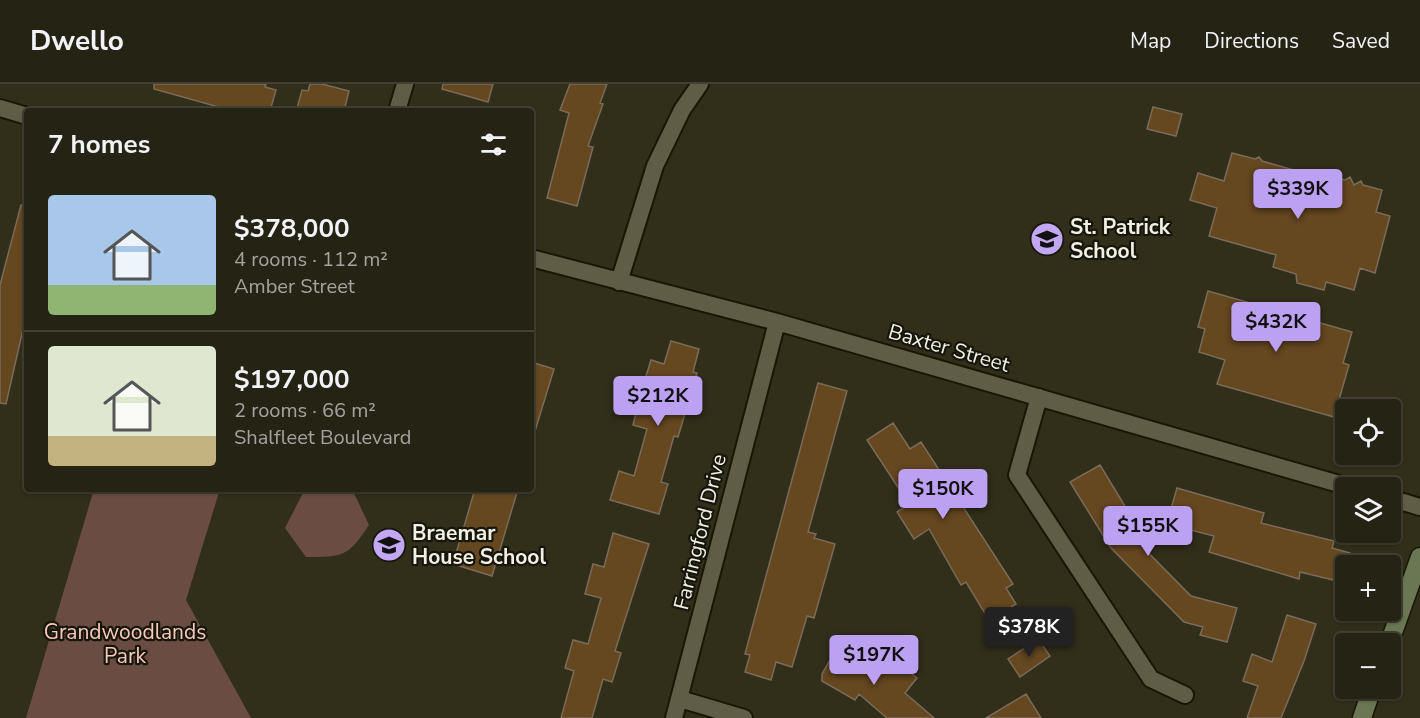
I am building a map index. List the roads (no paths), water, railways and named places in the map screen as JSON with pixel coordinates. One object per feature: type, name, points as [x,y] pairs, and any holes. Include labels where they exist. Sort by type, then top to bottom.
[{"type":"main road","points":[[1393,633],[1420,557]]},
{"type":"main road","points":[[1362,718],[1368,699]]},
{"type":"street","points":[[398,108],[405,84]]},
{"type":"street","points":[[620,282],[655,166],[682,110],[700,84]]},
{"type":"street","points":[[0,108],[24,115]]},
{"type":"street","name":"Baxter Street","points":[[534,259],[777,322],[1335,483]]},
{"type":"street","name":"Farringford Drive","points":[[674,718],[777,322]]},
{"type":"street","points":[[1039,397],[1017,475],[1151,679],[1185,695]]},
{"type":"street","points":[[1401,501],[1420,507]]},
{"type":"street","points":[[680,699],[744,718]]},
{"type":"place","name":"St. Patrick School","points":[[1047,239]]},
{"type":"place","name":"Braemar House School","points":[[389,545]]},
{"type":"park label","name":"Grandwoodlands Park","points":[[125,644]]}]
